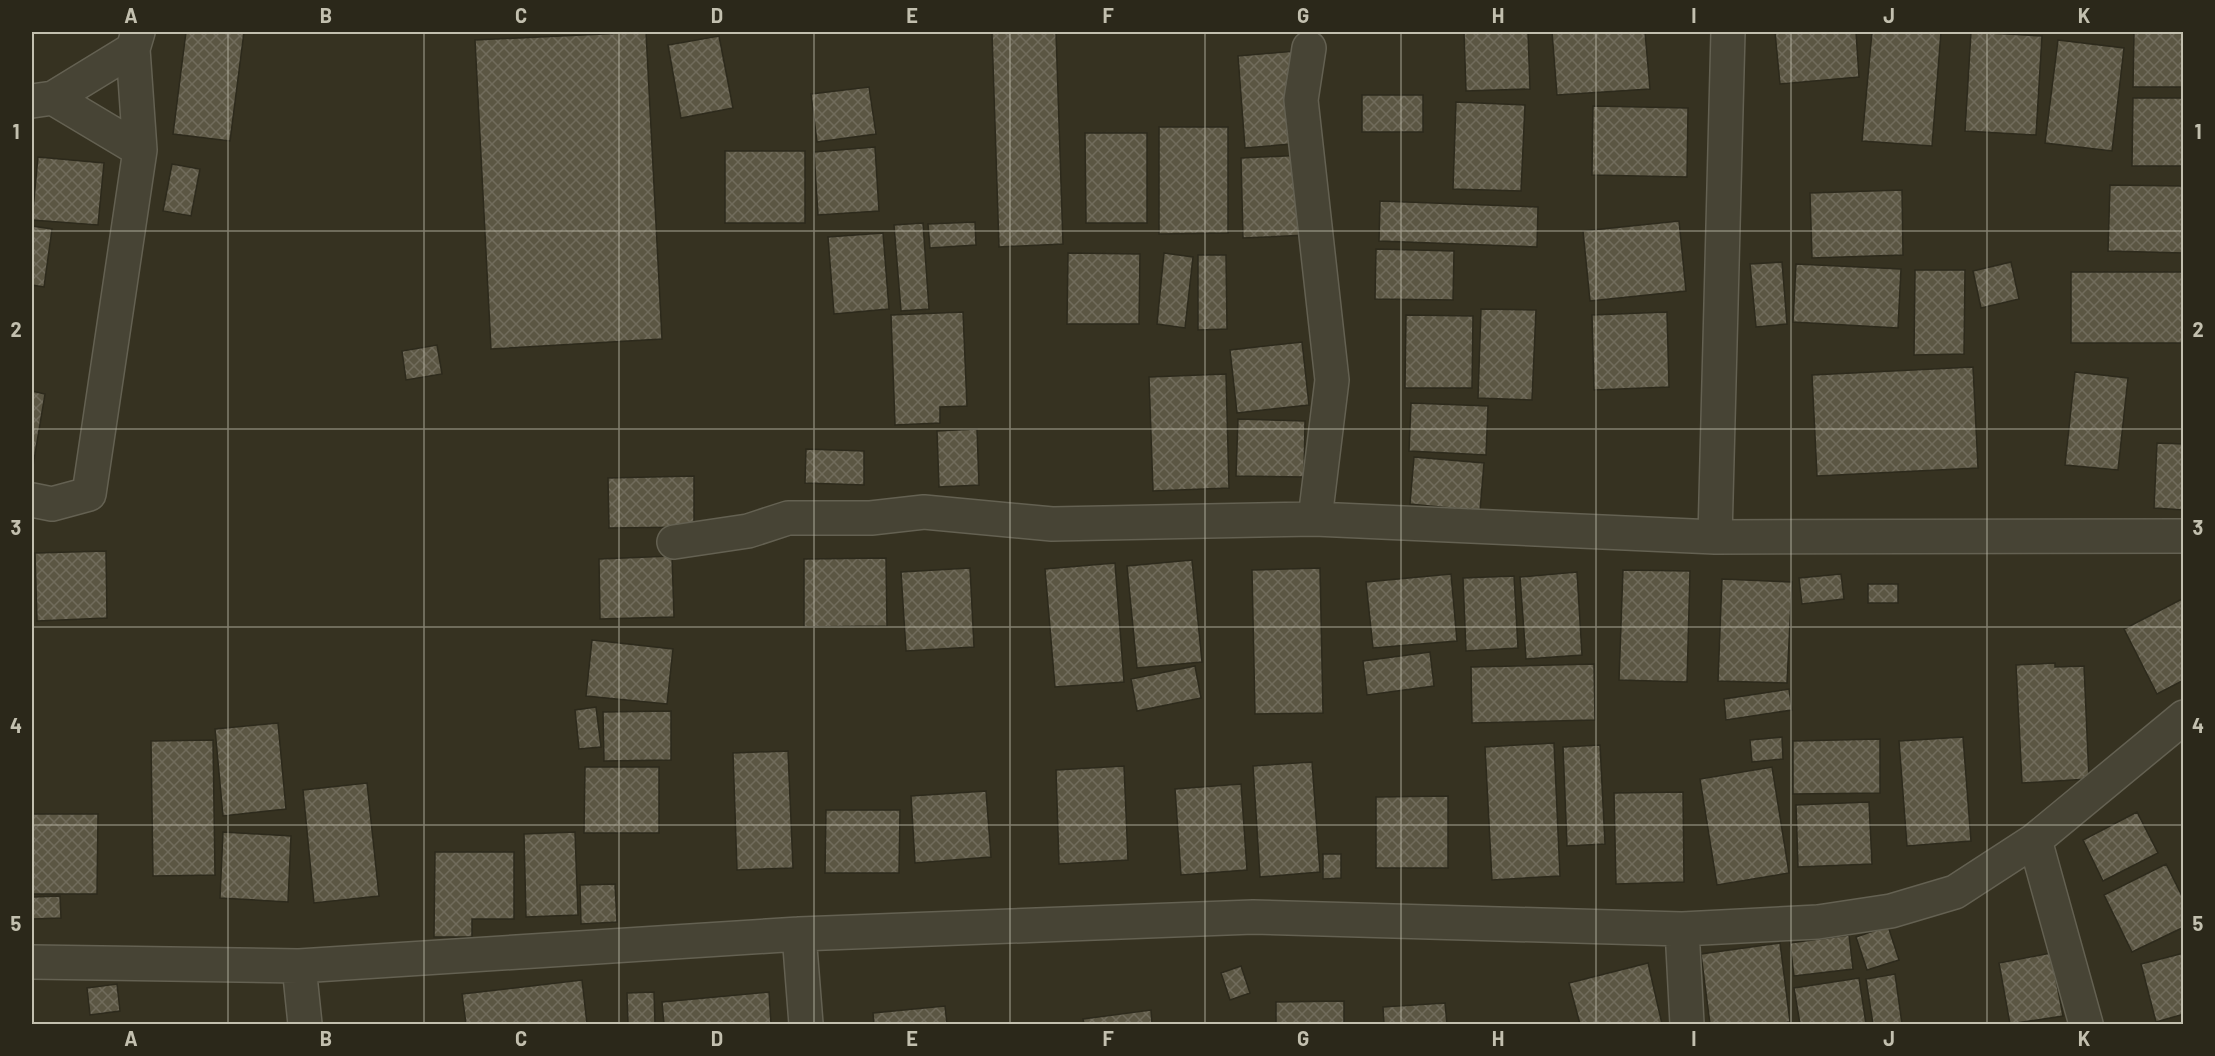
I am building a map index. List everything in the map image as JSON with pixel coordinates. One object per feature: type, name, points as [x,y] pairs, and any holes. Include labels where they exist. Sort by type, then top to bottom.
[{"type":"street","points":[[1715,537],[1728,32]]},
{"type":"street","points":[[42,99],[136,40]]},
{"type":"street","points":[[32,500],[52,504],[89,494],[140,150],[136,40]]},
{"type":"street","points":[[1309,48],[1301,100],[1332,380],[1315,519]]},
{"type":"street","points":[[42,99],[140,150]]},
{"type":"street","points":[[674,542],[748,531],[788,518],[872,518],[924,512],[1052,524],[1315,519],[1715,537],[2184,536]]},
{"type":"street","points":[[32,962],[299,966],[799,934],[1253,916],[1682,929],[1818,922],[1891,911],[1955,891],[2035,840],[2184,717]]},
{"type":"street","points":[[2035,840],[2086,1024]]},
{"type":"street","points":[[1682,929],[1687,1024]]},
{"type":"street","points":[[799,934],[806,1024]]},
{"type":"street","points":[[299,966],[305,1024]]},
{"type":"building","points":[[186,32],[244,32],[230,141],[173,134]]},
{"type":"building","points":[[646,32],[662,339],[491,349],[475,40]]},
{"type":"building","points":[[1056,32],[1063,244],[999,247],[992,33]]},
{"type":"building","points":[[1464,32],[1528,32],[1530,89],[1466,91]]},
{"type":"building","points":[[1552,32],[1645,32],[1650,89],[1557,95]]},
{"type":"building","points":[[1775,32],[1856,32],[1859,77],[1780,84]]},
{"type":"building","points":[[1872,32],[1941,32],[1932,146],[1862,141]]},
{"type":"building","points":[[1971,32],[2042,36],[2036,135],[1965,131]]},
{"type":"building","points":[[2134,32],[2184,32],[2184,87],[2133,87]]},
{"type":"building","points":[[719,36],[733,108],[681,118],[668,45]]},
{"type":"building","points":[[2058,40],[2124,48],[2112,151],[2045,143]]},
{"type":"building","points":[[1296,51],[1303,143],[1245,148],[1238,56]]},
{"type":"building","points":[[869,87],[876,134],[817,142],[811,94]]},
{"type":"building","points":[[1362,95],[1423,95],[1423,132],[1362,132]]},
{"type":"building","points":[[2133,98],[2184,98],[2184,166],[2132,166]]},
{"type":"building","points":[[1456,102],[1525,105],[1521,191],[1453,189]]},
{"type":"building","points":[[1593,106],[1688,108],[1687,177],[1592,175]]},
{"type":"building","points":[[1159,127],[1228,127],[1228,233],[1159,234]]},
{"type":"building","points":[[1085,133],[1147,133],[1147,223],[1086,223]]},
{"type":"building","points":[[875,147],[879,211],[818,215],[814,152]]},
{"type":"building","points":[[725,151],[805,151],[805,223],[725,223]]},
{"type":"building","points":[[1305,155],[1308,235],[1243,238],[1241,158]]},
{"type":"building","points":[[38,157],[104,163],[98,225],[32,220]]},
{"type":"building","points":[[172,164],[200,169],[191,216],[163,211]]},
{"type":"building","points":[[2110,185],[2184,186],[2184,253],[2108,251]]},
{"type":"building","points":[[1902,190],[1903,255],[1812,258],[1810,193]]},
{"type":"building","points":[[1380,201],[1538,207],[1537,247],[1379,241]]},
{"type":"building","points":[[1679,221],[1686,291],[1590,301],[1583,231]]},
{"type":"building","points":[[975,222],[976,245],[930,248],[928,224]]},
{"type":"building","points":[[923,223],[929,309],[901,311],[894,225]]},
{"type":"building","points":[[32,226],[52,229],[44,287],[32,285]]},
{"type":"building","points":[[883,233],[889,309],[834,314],[828,237]]},
{"type":"building","points":[[1376,249],[1454,251],[1453,300],[1375,299]]},
{"type":"building","points":[[1068,253],[1140,254],[1139,324],[1067,324]]},
{"type":"building","points":[[1164,253],[1193,257],[1185,328],[1157,324]]},
{"type":"building","points":[[1198,255],[1226,255],[1227,329],[1198,330]]},
{"type":"building","points":[[1782,262],[1787,324],[1756,327],[1750,264]]},
{"type":"building","points":[[2011,262],[2019,299],[1981,308],[1973,271]]},
{"type":"building","points":[[1796,264],[1901,269],[1898,328],[1793,322]]},
{"type":"building","points":[[1915,270],[1965,270],[1964,354],[1914,355]]},
{"type":"building","points":[[2071,272],[2184,272],[2184,343],[2071,343]]},
{"type":"building","points":[[1481,309],[1536,310],[1532,400],[1478,398]]},
{"type":"building","points":[[963,312],[967,406],[940,407],[940,423],[895,425],[891,315]]},
{"type":"building","points":[[1667,312],[1669,387],[1594,390],[1592,315]]},
{"type":"building","points":[[1406,315],[1473,316],[1472,388],[1405,388]]},
{"type":"building","points":[[1302,342],[1309,405],[1237,413],[1230,350]]},
{"type":"building","points":[[437,345],[442,374],[406,380],[402,351]]},
{"type":"building","points":[[1973,367],[1978,468],[1817,476],[1812,375]]},
{"type":"building","points":[[2075,372],[2128,378],[2118,470],[2065,465]]},
{"type":"building","points":[[1226,374],[1229,488],[1153,491],[1149,377]]},
{"type":"building","points":[[32,391],[45,394],[33,466],[32,465]]},
{"type":"building","points":[[1411,403],[1488,406],[1486,455],[1409,451]]},
{"type":"building","points":[[1238,419],[1305,421],[1304,477],[1236,476]]},
{"type":"building","points":[[977,429],[979,485],[939,487],[937,431]]},
{"type":"building","points":[[2157,443],[2184,444],[2184,510],[2154,508]]},
{"type":"building","points":[[806,449],[864,451],[864,485],[805,483]]},
{"type":"building","points":[[1414,457],[1484,463],[1480,511],[1410,504]]},
{"type":"building","points":[[694,476],[694,527],[609,528],[608,478]]},
{"type":"building","points":[[106,551],[107,618],[37,621],[35,553]]},
{"type":"building","points":[[672,556],[674,617],[600,619],[599,559]]},
{"type":"building","points":[[886,558],[887,626],[804,627],[804,559]]},
{"type":"building","points":[[1192,560],[1202,662],[1137,668],[1127,566]]},
{"type":"building","points":[[1115,563],[1124,682],[1055,687],[1045,569]]},
{"type":"building","points":[[970,568],[974,647],[906,651],[901,572]]},
{"type":"building","points":[[1320,568],[1323,713],[1255,714],[1252,570]]},
{"type":"building","points":[[1623,570],[1690,571],[1687,682],[1619,680]]},
{"type":"building","points":[[1577,572],[1582,655],[1526,659],[1520,577]]},
{"type":"building","points":[[1451,574],[1457,641],[1373,648],[1366,582]]},
{"type":"building","points":[[1841,574],[1844,599],[1802,604],[1799,578]]},
{"type":"building","points":[[1514,576],[1518,648],[1466,651],[1463,578]]},
{"type":"building","points":[[1722,579],[1792,582],[1787,683],[1718,681]]},
{"type":"building","points":[[1868,584],[1898,584],[1898,603],[1868,603]]},
{"type":"building","points":[[2184,598],[2184,680],[2157,694],[2124,629]]},
{"type":"building","points":[[592,640],[673,649],[667,704],[586,696]]},
{"type":"building","points":[[1430,652],[1434,686],[1367,695],[1363,661]]},
{"type":"building","points":[[2055,663],[2055,667],[2084,666],[2089,779],[2022,783],[2016,665]]},
{"type":"building","points":[[1594,664],[1595,720],[1472,723],[1471,667]]},
{"type":"building","points":[[1195,666],[1201,698],[1137,711],[1131,679]]},
{"type":"building","points":[[1789,689],[1792,710],[1726,720],[1724,699]]},
{"type":"building","points":[[596,707],[601,747],[579,749],[575,710]]},
{"type":"building","points":[[671,711],[671,760],[604,761],[603,712]]},
{"type":"building","points":[[278,723],[286,809],[223,816],[215,729]]},
{"type":"building","points":[[1782,737],[1783,759],[1752,762],[1750,740]]},
{"type":"building","points":[[1963,737],[1971,841],[1907,846],[1899,741]]},
{"type":"building","points":[[1880,739],[1880,793],[1793,794],[1793,741]]},
{"type":"building","points":[[213,740],[215,875],[153,876],[151,741]]},
{"type":"building","points":[[1554,743],[1560,876],[1492,880],[1485,747]]},
{"type":"building","points":[[1600,745],[1605,844],[1567,846],[1563,747]]},
{"type":"building","points":[[788,751],[793,868],[737,870],[733,753]]},
{"type":"building","points":[[1312,762],[1320,872],[1260,877],[1253,766]]},
{"type":"building","points":[[1124,766],[1128,860],[1059,864],[1056,770]]},
{"type":"building","points":[[585,767],[659,767],[659,833],[584,833]]},
{"type":"building","points":[[1772,767],[1789,873],[1717,885],[1700,779]]},
{"type":"building","points":[[367,783],[379,896],[314,903],[303,790]]},
{"type":"building","points":[[1241,784],[1247,870],[1181,875],[1175,789]]},
{"type":"building","points":[[986,791],[991,857],[915,863],[911,796]]},
{"type":"building","points":[[1683,792],[1684,882],[1616,884],[1614,793]]},
{"type":"building","points":[[1448,796],[1448,868],[1376,868],[1376,797]]},
{"type":"building","points":[[1869,802],[1872,864],[1798,867],[1796,805]]},
{"type":"building","points":[[826,810],[900,810],[899,873],[825,873]]},
{"type":"building","points":[[2137,812],[2158,853],[2103,881],[2083,840]]},
{"type":"building","points":[[33,814],[98,814],[97,894],[32,894]]},
{"type":"building","points":[[223,832],[291,836],[288,902],[220,898]]},
{"type":"building","points":[[575,832],[578,915],[526,917],[524,834]]},
{"type":"building","points":[[435,852],[514,852],[514,919],[472,919],[472,937],[434,937]]},
{"type":"building","points":[[1323,854],[1341,854],[1341,878],[1323,879]]},
{"type":"building","points":[[2166,864],[2184,900],[2184,927],[2132,952],[2104,895]]},
{"type":"building","points":[[615,884],[617,922],[581,924],[580,885]]},
{"type":"building","points":[[60,896],[61,918],[32,919],[32,897]]},
{"type":"building","points":[[1888,926],[1899,960],[1867,970],[1856,937]]},
{"type":"building","points":[[1849,935],[1853,969],[1794,976],[1790,943]]},
{"type":"building","points":[[1780,943],[1790,1022],[1710,1024],[1701,954]]},
{"type":"building","points":[[2051,953],[2063,1016],[2010,1024],[1999,963]]},
{"type":"building","points":[[2184,953],[2184,1014],[2156,1022],[2141,964]]},
{"type":"building","points":[[1648,963],[1662,1024],[1580,1024],[1569,983]]},
{"type":"building","points":[[1241,966],[1250,993],[1230,1000],[1221,973]]},
{"type":"building","points":[[1895,974],[1902,1024],[1873,1024],[1866,979]]},
{"type":"building","points":[[1859,978],[1866,1024],[1800,1024],[1794,988]]},
{"type":"building","points":[[582,980],[587,1024],[466,1024],[462,994]]},
{"type":"building","points":[[117,984],[120,1011],[90,1015],[87,988]]},
{"type":"building","points":[[654,992],[655,1024],[628,1024],[627,993]]},
{"type":"building","points":[[769,992],[771,1024],[664,1024],[662,1002]]},
{"type":"building","points":[[1344,1001],[1344,1024],[1276,1024],[1276,1002]]},
{"type":"building","points":[[1445,1003],[1447,1024],[1384,1024],[1383,1007]]},
{"type":"building","points":[[945,1006],[947,1024],[874,1024],[873,1013]]},
{"type":"building","points":[[1151,1010],[1152,1024],[1084,1024],[1083,1019]]}]
